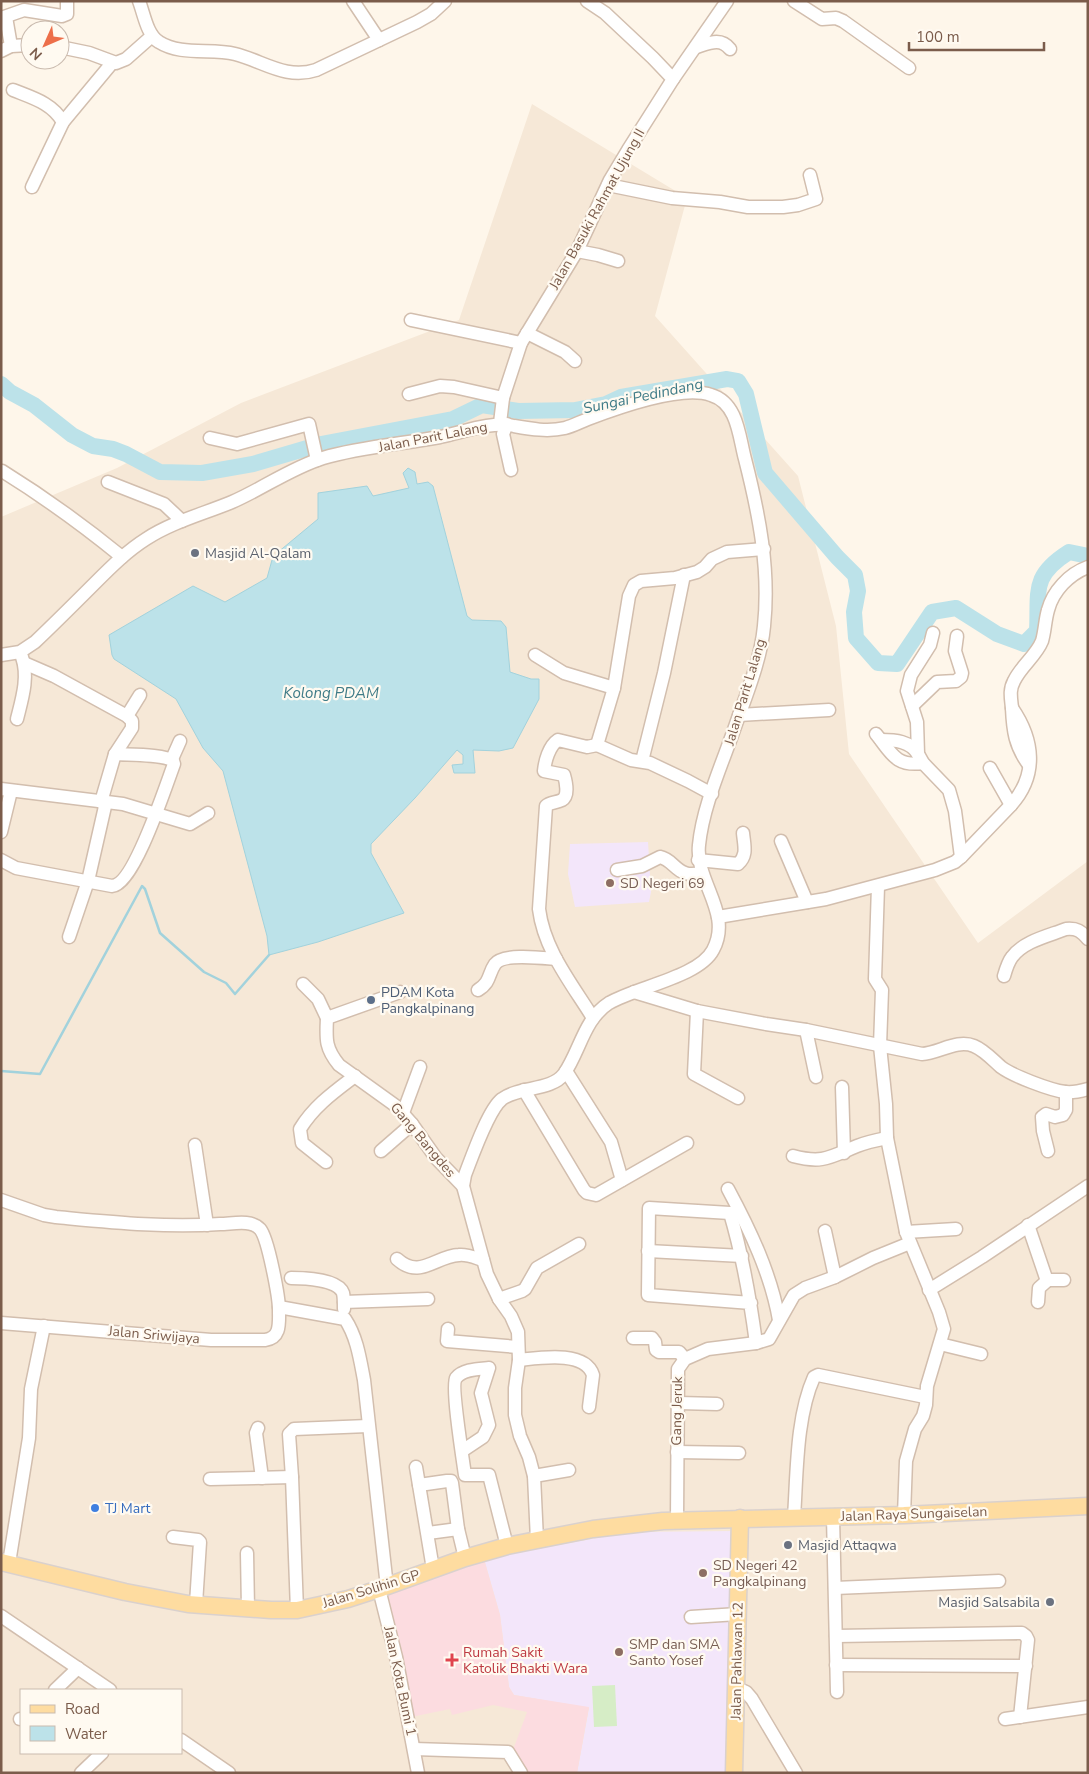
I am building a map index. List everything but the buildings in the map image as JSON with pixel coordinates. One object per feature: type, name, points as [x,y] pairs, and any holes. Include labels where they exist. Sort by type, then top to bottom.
[{"type":"main road","name":"Jalan Raya Sungaiselan","points":[[740,1518],[904,1514],[1088,1506]]},
{"type":"main road","name":"Jalan Solihin GP","points":[[5,1562],[125,1592],[196,1604],[248,1609],[297,1610],[348,1599],[465,1558],[507,1546],[593,1529],[677,1521],[740,1518]]},
{"type":"main road","name":"Jalan Pahlawan 12","points":[[734,1773],[740,1518]]},
{"type":"street","points":[[20,46],[6,48],[3,17],[24,6],[62,16],[68,10],[67,1]]},
{"type":"street","points":[[139,1],[152,36],[165,46],[181,50],[234,54],[284,72],[298,74],[316,70],[379,40],[431,14],[445,1]]},
{"type":"street","points":[[353,1],[379,40]]},
{"type":"street","name":"Jalan Basuki Rahmat Ujung II","points":[[511,470],[503,434],[503,412],[524,338],[577,251],[608,185],[628,150],[673,79],[727,1]]},
{"type":"street","points":[[794,1],[822,19],[836,18],[843,20],[909,68]]},
{"type":"street","points":[[592,2],[673,79]]},
{"type":"street","points":[[70,50],[89,53],[112,62],[120,62],[152,36]]},
{"type":"street","points":[[696,47],[720,41],[730,49]]},
{"type":"street","points":[[32,187],[63,122],[112,62]]},
{"type":"street","points":[[13,90],[51,107],[63,122]]},
{"type":"street","points":[[608,185],[672,198],[771,208],[798,205],[816,200],[810,175]]},
{"type":"street","points":[[577,251],[618,261]]},
{"type":"street","points":[[411,320],[524,338],[565,352],[575,361]]},
{"type":"street","points":[[408,394],[440,386],[454,387],[503,412]]},
{"type":"street","name":"Jalan Parit Lalang","points":[[1,655],[22,658],[35,642],[122,557],[148,537],[182,521],[229,503],[316,457],[444,436],[503,412],[542,430],[564,429],[625,406],[675,393],[712,395],[729,408],[738,427],[759,514],[764,549],[764,627],[758,657],[712,794],[701,833],[698,860],[715,901],[718,917],[719,931],[715,948],[695,968],[634,992],[602,1009],[593,1018],[566,1071],[558,1079],[552,1083],[524,1090],[502,1099],[493,1110],[465,1175],[463,1186]]},
{"type":"street","points":[[210,438],[237,444],[309,424],[316,457]]},
{"type":"street","points":[[2,471],[56,506],[122,557]]},
{"type":"street","points":[[108,482],[164,504],[182,521]]},
{"type":"street","points":[[597,745],[614,688],[629,596],[634,585],[641,582],[675,578],[701,570],[712,559],[727,552],[764,549]]},
{"type":"street","points":[[718,917],[807,902],[878,886],[936,870],[955,862],[1011,806],[1024,787],[1029,772],[1030,755],[1027,738],[1012,708],[1011,687],[1019,672],[1040,646],[1050,602],[1058,589],[1066,580],[1088,567]]},
{"type":"street","points":[[642,761],[664,673],[684,575]]},
{"type":"street","points":[[921,759],[917,722],[907,691],[908,681],[929,647],[933,632]]},
{"type":"street","points":[[912,706],[937,682],[956,681],[961,677],[955,651],[957,636]]},
{"type":"street","points":[[534,655],[564,673],[614,688]]},
{"type":"street","points":[[22,658],[128,716],[132,721],[132,728],[115,754],[103,802],[88,880],[69,938]]},
{"type":"street","points":[[17,719],[25,682],[22,658]]},
{"type":"street","points":[[128,716],[140,695]]},
{"type":"street","points":[[739,715],[829,710]]},
{"type":"street","points":[[921,759],[910,765],[900,762],[888,752],[878,737],[911,746],[949,790],[955,811],[960,857]]},
{"type":"street","points":[[1,860],[16,868],[112,886],[120,883],[136,860],[156,814],[174,764],[172,759],[180,741]]},
{"type":"street","points":[[593,1018],[556,959],[541,923],[540,891],[546,806],[564,798],[566,792],[565,778],[562,774],[545,772],[543,770],[550,749],[556,741],[588,747],[597,745],[631,760],[650,763],[712,794]]},
{"type":"street","points":[[115,754],[150,757],[164,756],[172,759]]},
{"type":"street","points":[[990,768],[1011,806]]},
{"type":"street","points":[[1,832],[6,790],[122,804],[190,824],[208,813]]},
{"type":"street","points":[[698,860],[738,864],[745,854],[743,833]]},
{"type":"street","points":[[781,841],[807,902]]},
{"type":"street","points":[[617,870],[642,866],[660,857],[668,860],[683,873],[702,873]]},
{"type":"street","points":[[878,886],[875,979],[881,985],[882,990],[880,1046],[886,1104],[887,1138],[908,1238],[939,1312],[944,1329],[926,1386],[926,1406],[923,1416],[915,1429],[906,1460],[904,1514]]},
{"type":"street","points":[[1004,976],[1010,959],[1026,945],[1072,928],[1080,930],[1088,939]]},
{"type":"street","points":[[478,990],[487,983],[494,966],[500,960],[514,957],[556,959]]},
{"type":"street","points":[[303,984],[318,999],[327,1018],[400,992]]},
{"type":"street","points":[[634,992],[697,1011],[806,1030],[922,1054],[929,1054],[956,1045],[967,1044],[975,1046],[1011,1074],[1066,1092],[1088,1089]]},
{"type":"street","points":[[697,1011],[694,1074],[697,1078],[738,1098]]},
{"type":"street","name":"Gang Bangdes","points":[[327,1018],[326,1035],[328,1048],[339,1065],[389,1100],[403,1113],[436,1158],[463,1186]]},
{"type":"street","points":[[806,1030],[816,1077]]},
{"type":"street","points":[[403,1113],[420,1067]]},
{"type":"street","points":[[566,1071],[611,1142],[622,1180]]},
{"type":"street","points":[[326,1162],[302,1143],[300,1129],[320,1103],[355,1076]]},
{"type":"street","points":[[842,1088],[844,1153]]},
{"type":"street","points":[[524,1090],[587,1193],[596,1195],[687,1143]]},
{"type":"street","points":[[1048,1151],[1042,1117],[1046,1114],[1055,1117],[1063,1116],[1066,1110],[1066,1092]]},
{"type":"street","points":[[381,1151],[412,1124]]},
{"type":"street","points":[[793,1156],[806,1160],[831,1158],[868,1142],[887,1138]]},
{"type":"street","points":[[196,1145],[207,1225]]},
{"type":"street","points":[[463,1186],[490,1283],[518,1332],[519,1353],[515,1388],[515,1415],[534,1476],[537,1540]]},
{"type":"street","points":[[929,1290],[1088,1186]]},
{"type":"street","points":[[728,1189],[759,1254],[779,1320]]},
{"type":"street","points":[[1,1200],[56,1217],[151,1224],[207,1225],[246,1223],[260,1229],[266,1242],[279,1307],[346,1318]]},
{"type":"street","points":[[751,1303],[648,1295],[649,1208],[730,1213],[742,1256],[751,1303],[756,1343]]},
{"type":"street","points":[[1028,1225],[1048,1280]]},
{"type":"street","name":"Gang Jeruk","points":[[677,1521],[677,1373],[679,1366],[685,1359],[708,1349],[756,1343],[769,1338],[794,1295],[805,1288],[834,1277],[908,1238],[956,1229]]},
{"type":"street","points":[[825,1231],[834,1277]]},
{"type":"street","points":[[499,1298],[522,1291],[537,1268],[579,1244]]},
{"type":"street","points":[[648,1251],[742,1256]]},
{"type":"street","points":[[397,1259],[413,1269],[459,1254],[483,1260]]},
{"type":"street","points":[[291,1278],[311,1278],[328,1282],[340,1289],[343,1293],[344,1302],[428,1299]]},
{"type":"street","points":[[1038,1302],[1039,1288],[1048,1280],[1064,1280]]},
{"type":"street","name":"Jalan Kota Bumi 1","points":[[344,1302],[346,1318],[359,1354],[364,1380],[383,1588],[418,1773]]},
{"type":"street","name":"Jalan Sriwijaya","points":[[1,1324],[219,1340],[271,1340],[277,1333],[279,1307]]},
{"type":"street","points":[[5,1562],[29,1438],[31,1389],[44,1326]]},
{"type":"street","points":[[448,1329],[447,1341],[519,1353],[562,1357],[584,1364],[592,1371],[593,1375],[589,1407]]},
{"type":"street","points":[[633,1338],[652,1338],[658,1352],[679,1352],[685,1359]]},
{"type":"street","points":[[940,1344],[981,1354]]},
{"type":"street","points":[[462,1451],[484,1437],[490,1425],[481,1393],[489,1368],[466,1372],[455,1380],[454,1391],[465,1475],[489,1475],[507,1546]]},
{"type":"street","points":[[794,1517],[798,1446],[814,1377],[818,1375],[926,1397]]},
{"type":"street","points":[[678,1403],[717,1404]]},
{"type":"street","points":[[297,1610],[289,1434],[294,1429],[368,1426]]},
{"type":"street","points":[[258,1428],[256,1433],[262,1478]]},
{"type":"street","points":[[677,1452],[739,1453]]},
{"type":"street","points":[[416,1467],[433,1569]]},
{"type":"street","points":[[534,1476],[569,1470]]},
{"type":"street","points":[[210,1479],[292,1477]]},
{"type":"street","points":[[419,1485],[451,1481],[456,1504],[458,1529],[465,1558]]},
{"type":"street","points":[[833,1516],[837,1692]]},
{"type":"street","points":[[428,1533],[458,1529]]},
{"type":"street","points":[[173,1537],[198,1540],[200,1542],[196,1604]]},
{"type":"street","points":[[247,1553],[248,1609]]},
{"type":"street","points":[[836,1588],[999,1581]]},
{"type":"street","points":[[691,1617],[738,1614]]},
{"type":"street","points":[[1,1616],[109,1689]]},
{"type":"street","points":[[836,1636],[1022,1633],[1028,1640],[1020,1717]]},
{"type":"street","points":[[836,1665],[1026,1666]]},
{"type":"street","points":[[56,1689],[78,1668]]},
{"type":"street","points":[[737,1688],[748,1694],[754,1702],[796,1773]]},
{"type":"street","points":[[1005,1720],[1088,1707]]},
{"type":"street","points":[[182,1741],[230,1773]]},
{"type":"street","points":[[414,1750],[508,1752],[521,1773]]},
{"type":"street","points":[[81,1773],[101,1754]]},
{"type":"shaded area","points":[[532,104],[687,198],[655,316],[798,476],[836,626],[849,754],[978,943],[1088,861],[1088,1773],[1,1773],[1,517],[117,468],[241,403],[459,320]]},
{"type":"shaded area","name":"SD Negeri 69","points":[[648,842],[651,892],[649,902],[575,907],[568,874],[570,844]]},
{"type":"shaded area","name":"SMP dan SMA Santo Yosef","points":[[735,1531],[735,1617],[725,1773],[577,1773],[589,1708],[514,1695],[509,1687],[500,1615],[484,1559],[629,1532]]},
{"type":"shaded area","name":"Rumah Sakit Katolik Bhakti Wara","points":[[484,1559],[500,1615],[509,1687],[514,1695],[589,1707],[577,1773],[524,1773],[513,1750],[527,1712],[493,1705],[452,1715],[450,1709],[411,1717],[383,1597]]},
{"type":"green space","points":[[615,1685],[617,1726],[594,1727],[592,1686]]},
{"type":"water","name":"Kolong PDAM","points":[[408,468],[415,472],[417,484],[428,482],[433,486],[467,616],[472,620],[501,621],[506,627],[510,672],[531,679],[539,679],[539,699],[513,748],[499,751],[473,750],[475,773],[454,773],[452,765],[463,764],[463,755],[457,750],[371,844],[371,853],[404,913],[318,942],[269,955],[267,936],[223,771],[203,748],[176,699],[114,659],[109,635],[193,586],[225,602],[267,578],[272,560],[277,553],[318,519],[318,493],[367,486],[373,496],[409,488],[403,473]]},
{"type":"waterway","name":"Sungai Pedindang","points":[[1,384],[10,392],[34,405],[72,435],[93,446],[113,449],[126,454],[160,472],[202,473],[253,464],[321,444],[453,419],[482,405],[518,411],[575,410],[606,404],[621,397],[727,379],[738,381],[746,394],[765,473],[837,557],[855,575],[858,591],[854,612],[856,638],[878,663],[897,664],[932,612],[956,608],[997,634],[1024,644],[1037,631],[1038,595],[1043,577],[1048,569],[1069,552],[1088,556]]},
{"type":"waterway","points":[[1,1071],[40,1074],[142,886],[145,889],[160,933],[204,972],[226,983],[235,994],[269,955]]},
{"type":"place","name":"Masjid Al-Qalam","points":[[195,553]]},
{"type":"place","name":"SD Negeri 69","points":[[610,883]]},
{"type":"place","name":"PDAM Kota Pangkalpinang","points":[[371,1000]]},
{"type":"place","name":"TJ Mart","points":[[95,1508]]},
{"type":"place","name":"Masjid Attaqwa","points":[[788,1545]]},
{"type":"place","name":"SD Negeri 42 Pangkalpinang","points":[[703,1573]]},
{"type":"place","name":"Masjid Salsabila","points":[[1050,1602]]},
{"type":"place","name":"SMP dan SMA Santo Yosef","points":[[619,1652]]},
{"type":"place","name":"Rumah Sakit Katolik Bhakti Wara","points":[[452,1660]]}]
